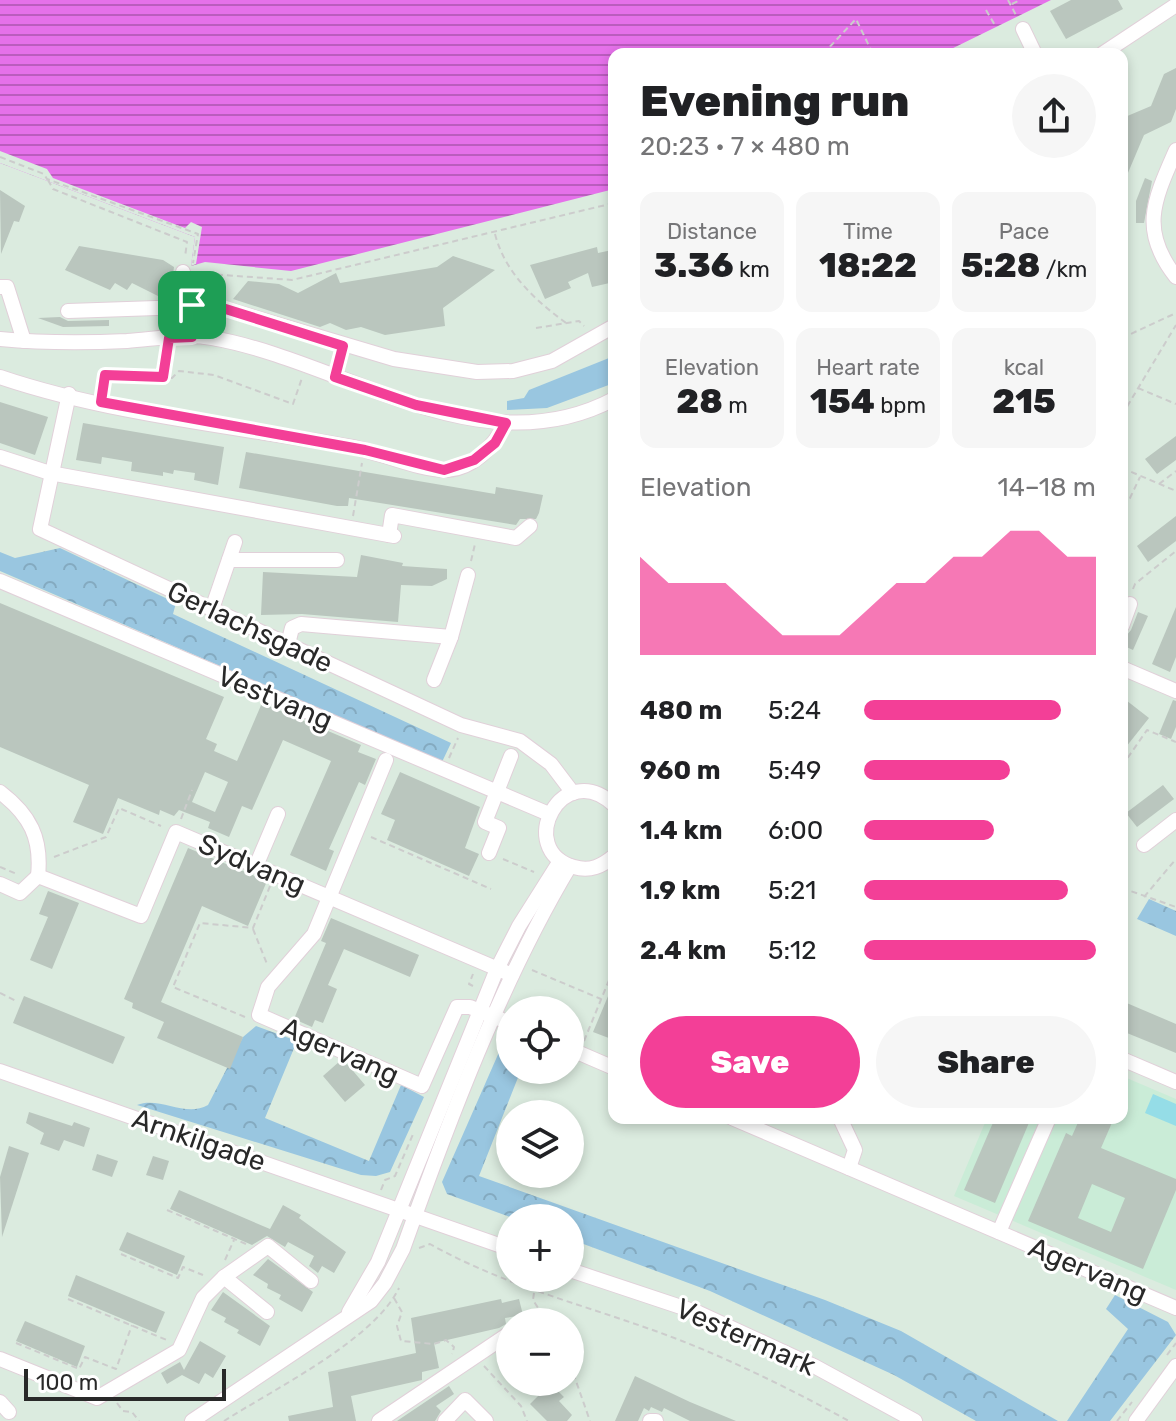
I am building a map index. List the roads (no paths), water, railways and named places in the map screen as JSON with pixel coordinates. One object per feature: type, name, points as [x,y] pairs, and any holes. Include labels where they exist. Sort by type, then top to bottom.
[{"type":"street","points":[[1109,48],[1176,5]]},
{"type":"street","points":[[1020,24],[1032,48]]},
{"type":"street","points":[[1176,150],[1160,186],[1151,228],[1163,260],[1176,277]]},
{"type":"street","points":[[183,272],[192,305],[192,337]]},
{"type":"street","points":[[0,287],[7,287],[24,341]]},
{"type":"street","points":[[68,311],[216,306],[394,359],[477,372],[513,371],[552,361],[608,330]]},
{"type":"street","points":[[0,339],[85,343],[192,337],[240,345],[416,405],[506,423],[543,424],[573,417],[608,402]]},
{"type":"street","points":[[335,377],[343,346]]},
{"type":"street","points":[[0,377],[101,402],[365,450],[444,470],[474,460],[495,443],[506,423]]},
{"type":"street","name":"Gerlachsgade","points":[[69,394],[40,529],[464,726],[520,741],[551,764],[573,793]]},
{"type":"street","points":[[0,457],[50,473],[392,535],[392,515],[516,538],[530,526]]},
{"type":"street","points":[[212,609],[235,542]]},
{"type":"street","points":[[229,560],[337,560]]},
{"type":"street","points":[[434,680],[451,637],[468,575]]},
{"type":"street","name":"Vestvang","points":[[0,581],[549,814]]},
{"type":"street","points":[[1128,610],[1130,604]]},
{"type":"street","points":[[288,644],[292,628],[301,624],[451,637]]},
{"type":"street","points":[[1128,671],[1176,691]]},
{"type":"street","points":[[494,855],[499,828],[485,822],[511,756]]},
{"type":"street","name":"Agervang","points":[[386,760],[314,934],[273,981],[259,1015],[422,1086],[457,1007],[479,1011]]},
{"type":"street","points":[[608,795],[584,791],[563,798],[549,814],[547,839],[565,864],[594,868],[608,860]]},
{"type":"street","points":[[0,792],[20,808],[34,829],[40,857],[36,878]]},
{"type":"street","points":[[256,866],[278,814]]},
{"type":"street","points":[[1144,845],[1176,820]]},
{"type":"street","name":"Sydvang","points":[[0,884],[20,893],[36,878],[141,916],[176,832],[512,975]]},
{"type":"street","points":[[347,1316],[378,1262],[497,969],[519,926],[565,864]]},
{"type":"street","points":[[192,1421],[295,1355],[371,1301],[385,1283],[405,1244],[512,975],[565,864]]},
{"type":"street","points":[[479,1011],[495,1017]]},
{"type":"street","points":[[584,1055],[608,1065]]},
{"type":"street","points":[[1128,1062],[1176,1082]]},
{"type":"street","name":"Arnkilgade","points":[[1,1074],[397,1211]]},
{"type":"street","name":"Agervang","points":[[746,1124],[1176,1308]]},
{"type":"street","points":[[843,1124],[855,1150],[849,1168]]},
{"type":"street","name":"Agervang","points":[[999,1232],[1046,1124]]},
{"type":"street","points":[[397,1211],[496,1244]]},
{"type":"street","points":[[0,1359],[97,1398],[181,1346],[203,1298],[224,1277],[268,1246],[311,1281]]},
{"type":"street","name":"Vestermark","points":[[584,1275],[699,1313],[814,1366],[915,1421]]},
{"type":"street","points":[[224,1277],[267,1312]]},
{"type":"street","points":[[379,1421],[496,1342]]},
{"type":"street","points":[[1136,1421],[1176,1366]]},
{"type":"street","points":[[445,1421],[465,1400],[486,1421]]}]
